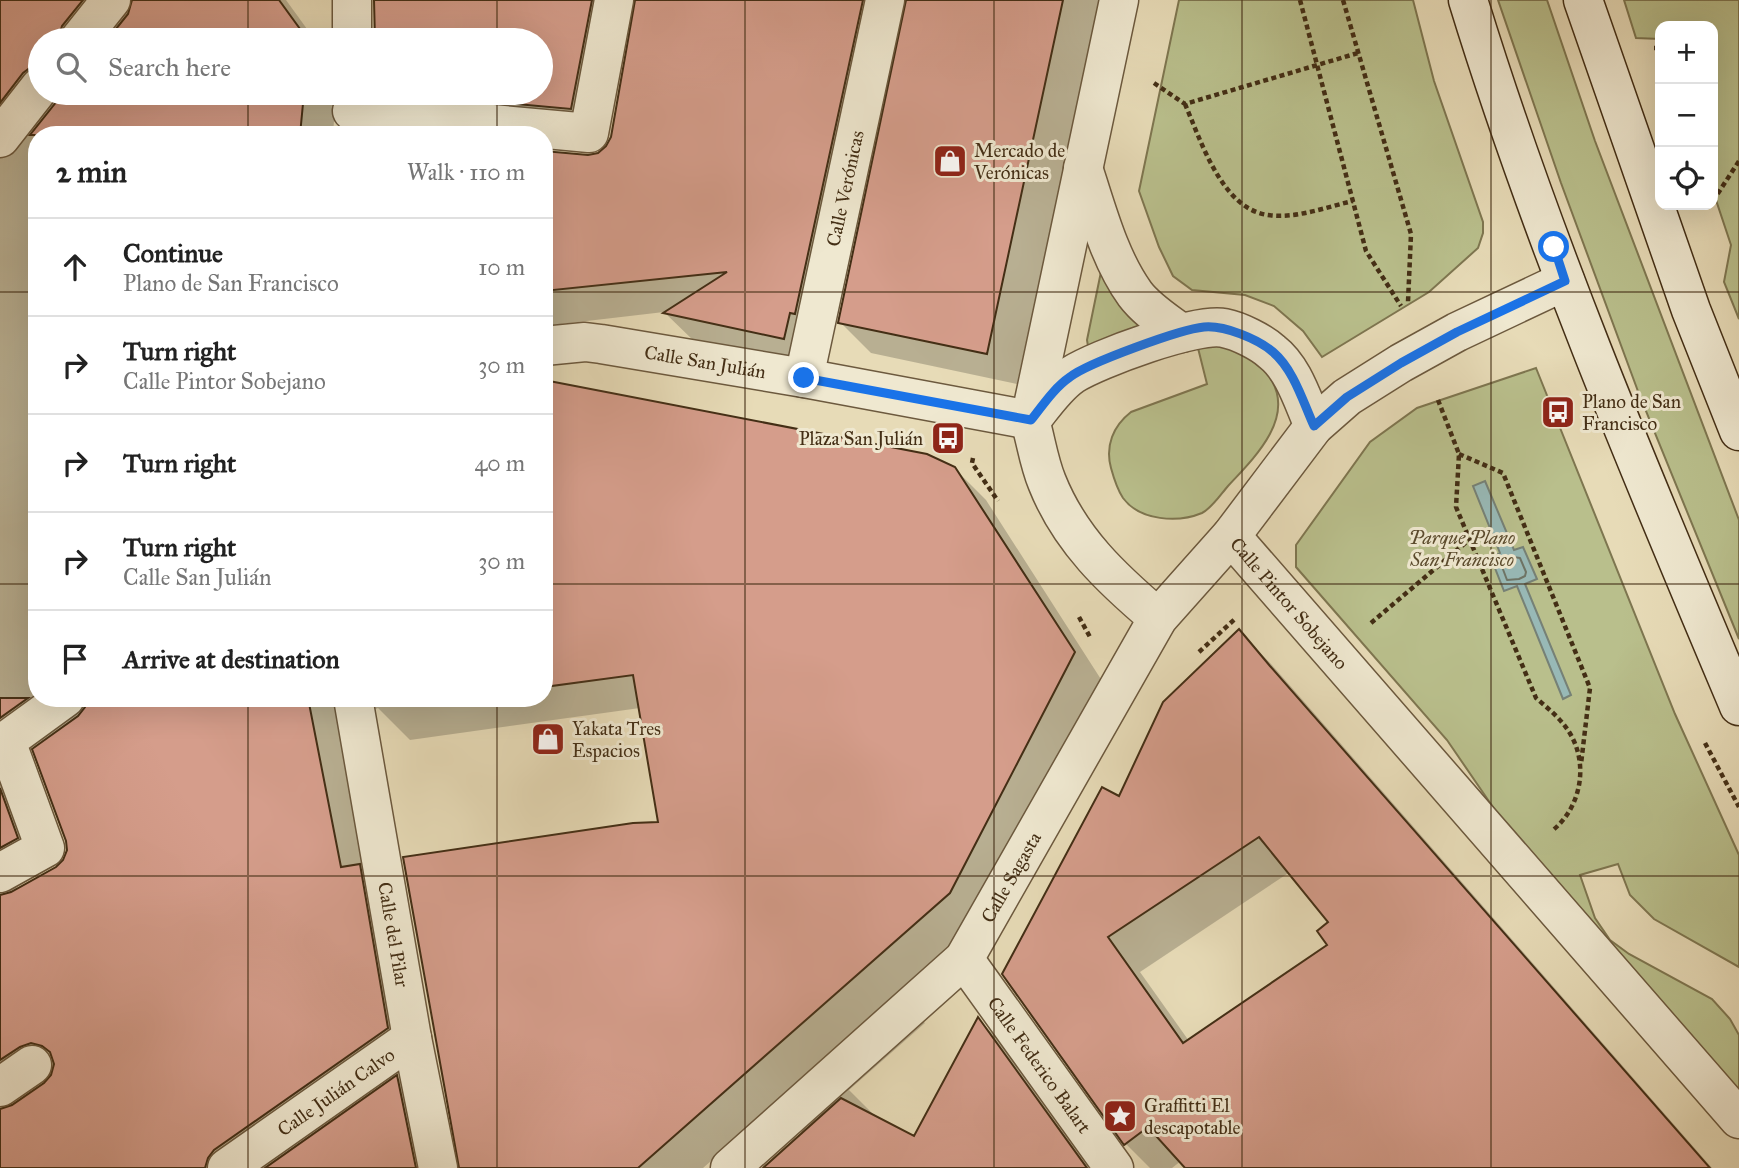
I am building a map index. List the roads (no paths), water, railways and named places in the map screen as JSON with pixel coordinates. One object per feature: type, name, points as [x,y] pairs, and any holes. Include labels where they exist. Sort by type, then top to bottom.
[{"type":"street","points":[[89,28],[111,0]]},
{"type":"street","points":[[352,0],[352,28]]},
{"type":"street","points":[[553,130],[589,133],[614,0]]},
{"type":"street","name":"Calle Verónicas","points":[[804,378],[885,0]]},
{"type":"street","points":[[1119,0],[1031,420],[1047,481],[1065,518],[1085,548],[1113,580],[1158,618]]},
{"type":"street","points":[[1468,0],[1484,54],[1565,281],[1624,431],[1739,706]]},
{"type":"street","points":[[1583,0],[1690,310],[1739,432]]},
{"type":"street","points":[[0,138],[28,102]]},
{"type":"street","points":[[351,113],[506,126]]},
{"type":"street","points":[[1083,167],[1119,266],[1136,294],[1152,311],[1181,333]]},
{"type":"street","name":"Calle Pintor Sobejano","points":[[1565,281],[1457,332],[1347,397],[1314,426],[1231,536],[1739,1119]]},
{"type":"street","points":[[1031,420],[1051,394],[1070,376],[1094,363],[1203,327],[1224,328],[1272,351],[1289,371],[1314,426]]},
{"type":"street","name":"Calle San Julián","points":[[553,345],[585,342],[804,378],[1031,420]]},
{"type":"street","name":"Calle Sagasta","points":[[730,1168],[964,959],[1158,618],[1231,536]]},
{"type":"street","points":[[0,873],[45,848],[6,741],[53,707]]},
{"type":"street","name":"Calle del Pilar","points":[[355,707],[412,1038],[438,1168]]},
{"type":"street","name":"Calle Federico Balart","points":[[964,959],[1114,1168]]},
{"type":"street","name":"Calle Julián Calvo","points":[[227,1168],[412,1038]]},
{"type":"street","points":[[0,1087],[32,1065]]},
{"type":"water","points":[[1485,481],[1514,550],[1523,547],[1537,579],[1525,584],[1571,695],[1563,699],[1517,586],[1504,591],[1491,558],[1500,553],[1473,486]]},
{"type":"place","name":"Mercado de Verónicas","points":[[950,161]]},
{"type":"place","name":"Plano de San Francisco","points":[[1558,412]]},
{"type":"place","name":"Plaza San Julián","points":[[948,438]]},
{"type":"place","name":"Yakata Tres Espacios","points":[[548,739]]},
{"type":"place","name":"Graffitti El descapotable","points":[[1120,1116]]},
{"type":"park label","name":"Parque Plano San Francisco","points":[[1462,548]]}]
